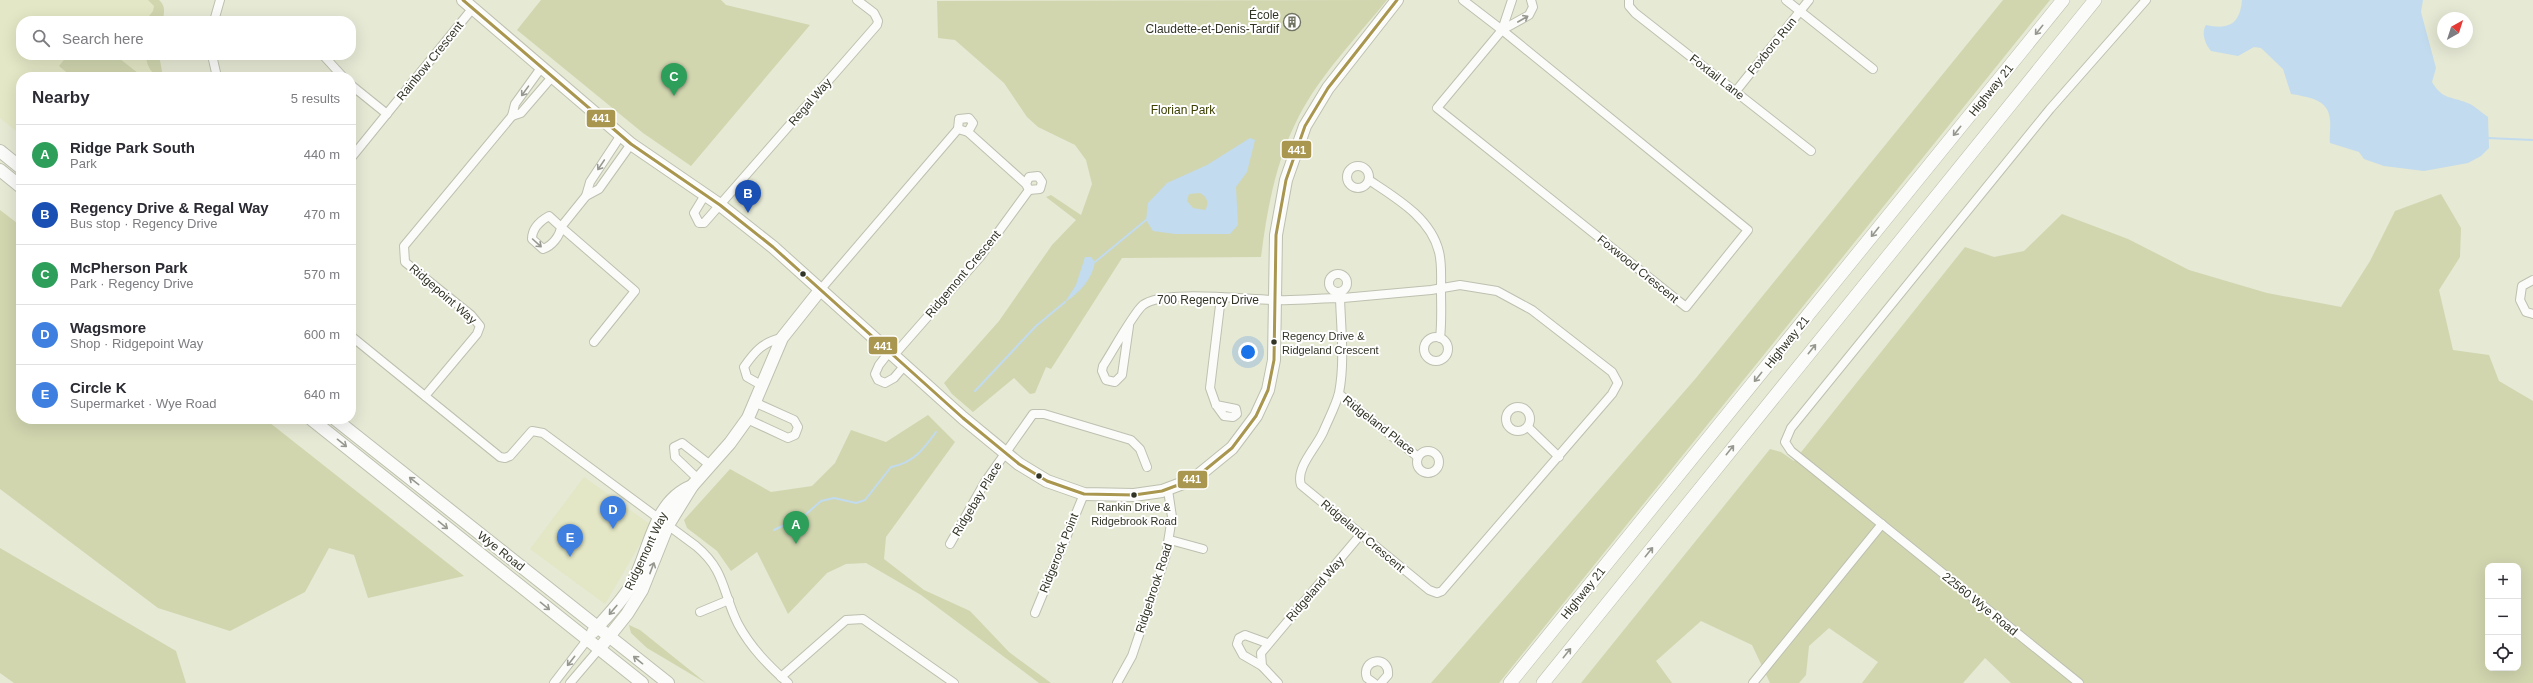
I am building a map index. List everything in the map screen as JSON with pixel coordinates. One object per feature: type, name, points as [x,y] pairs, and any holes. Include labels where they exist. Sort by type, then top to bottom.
[{"type":"main road","name":"Highway 21","points":[[1510,683],[2063,0]]},
{"type":"main road","name":"Highway 21","points":[[1543,683],[2095,0]]},
{"type":"street","points":[[215,16],[220,0]]},
{"type":"street","points":[[463,0],[631,144],[720,205],[822,288],[905,365],[1004,453],[1032,474],[1084,494],[1134,496],[1168,490],[1194,479],[1237,444],[1256,416],[1268,390],[1274,360],[1276,235],[1286,180],[1305,126],[1328,88],[1397,0]]},
{"type":"street","name":"Regal Way","points":[[720,205],[877,25],[878,21],[874,13],[857,0]]},
{"type":"street","name":"Foxwood Crescent","points":[[1463,0],[1502,30],[1748,230],[1686,307],[1437,108],[1502,30]]},
{"type":"street","points":[[1502,30],[1512,0]]},
{"type":"street","points":[[1502,30],[1529,15],[1533,7],[1531,0]]},
{"type":"street","name":"Foxtail Lane","points":[[1629,0],[1629,6],[1635,12],[1812,151]]},
{"type":"street","points":[[1786,0],[1873,69]]},
{"type":"street","name":"Foxboro Run","points":[[1736,91],[1809,0]]},
{"type":"street","name":"22560 Wye Road","points":[[2079,683],[1791,450],[1785,442],[1791,428],[2050,109],[2146,0]]},
{"type":"street","name":"Rainbow Crescent","points":[[356,152],[472,9]]},
{"type":"street","points":[[213,60],[216,72]]},
{"type":"street","points":[[328,60],[338,72]]},
{"type":"street","name":"Ridgepoint Way","points":[[426,396],[477,334],[480,326],[471,315],[405,262],[404,246],[512,116],[515,104],[541,68]]},
{"type":"street","name":"Ridgepoint Way","points":[[512,116],[521,113],[552,77]]},
{"type":"street","points":[[356,89],[387,114]]},
{"type":"street","points":[[822,288],[958,129],[959,119],[969,118],[973,123],[968,132]]},
{"type":"street","name":"Ridgemont Crescent","points":[[905,365],[894,378],[885,383],[878,380],[875,374],[879,365],[892,353],[980,257],[1027,187],[968,132],[958,129]]},
{"type":"street","points":[[594,342],[635,291],[561,227],[586,196],[590,182],[621,135]]},
{"type":"street","points":[[586,196],[599,190],[631,144]]},
{"type":"street","points":[[0,151],[16,164]]},
{"type":"street","points":[[0,170],[16,183]]},
{"type":"street","points":[[1369,180],[1402,202],[1429,229],[1439,252],[1443,314],[1440,338]]},
{"type":"street","points":[[705,195],[694,213],[699,223],[707,222],[720,205]]},
{"type":"street","points":[[2533,280],[2522,286],[2520,300],[2526,312],[2533,314]]},
{"type":"street","name":"Ridgeland Crescent","points":[[1276,300],[1340,295],[1441,288],[1460,285],[1497,291],[1532,310],[1612,372],[1618,383],[1616,389],[1442,591],[1437,593],[1429,590],[1301,485],[1299,479],[1302,470],[1322,435],[1339,394],[1342,360],[1340,295]]},
{"type":"street","name":"Ridgemont Way","points":[[587,640],[631,585],[678,494],[695,482],[730,443],[747,419],[782,338],[822,288]]},
{"type":"street","points":[[1216,406],[1210,388],[1221,297]]},
{"type":"street","name":"700 Regency Drive","points":[[1129,326],[1122,375],[1115,382],[1106,380],[1102,371],[1103,366],[1142,305],[1154,298],[1221,297],[1276,300]]},
{"type":"street","points":[[761,385],[747,377],[744,367],[760,346],[767,341],[782,338]]},
{"type":"street","points":[[356,340],[500,457],[505,458],[510,456],[532,431],[543,433],[664,522],[710,558],[721,575],[738,623],[754,650],[784,680],[846,620],[854,618],[863,619],[954,683]]},
{"type":"street","name":"Ridgeland Place","points":[[1339,394],[1418,457]]},
{"type":"street","points":[[747,419],[788,438],[795,435],[798,427],[794,420],[754,402]]},
{"type":"street","name":"Ridgebay Place","points":[[950,544],[985,482],[1004,453],[1033,414],[1044,414],[1130,440],[1140,449],[1147,467]]},
{"type":"street","name":"Wye Road","points":[[317,424],[642,683]]},
{"type":"street","name":"Wye Road","points":[[341,424],[668,683]]},
{"type":"street","points":[[1528,426],[1559,457]]},
{"type":"street","points":[[695,482],[675,457],[674,447],[682,442],[710,465]]},
{"type":"street","name":"Ridgebrook Road","points":[[1117,683],[1132,656],[1170,540],[1172,517],[1168,490]]},
{"type":"street","name":"Ridgerock Point","points":[[1035,613],[1084,494]]},
{"type":"street","name":"Ridgemont Way","points":[[599,649],[642,590],[664,522]]},
{"type":"street","points":[[1754,683],[1882,524]]},
{"type":"street","name":"Ridgeland Way","points":[[1262,666],[1261,653],[1267,643],[1361,534]]},
{"type":"street","points":[[1170,540],[1203,549]]},
{"type":"street","points":[[700,612],[729,600]]},
{"type":"street","points":[[1267,643],[1245,635],[1239,638],[1237,644],[1243,655],[1262,666],[1278,683]]},
{"type":"street","points":[[554,683],[587,640]]},
{"type":"street","points":[[570,683],[599,649]]},
{"type":"street","points":[[1370,682],[1366,675],[1366,667],[1372,662],[1379,661],[1386,664],[1388,671],[1386,679],[1381,683]]},
{"type":"shaded area","points":[[0,0],[159,0],[164,6],[163,16],[16,16],[16,60],[160,60],[162,72],[16,72],[16,131],[0,118]]},
{"type":"shaded area","points":[[584,477],[651,525],[605,604],[530,549]]},
{"type":"green space","points":[[148,0],[159,0],[161,2],[164,10],[163,16],[149,16],[153,11],[154,6]]},
{"type":"green space","points":[[541,0],[721,0],[726,5],[810,25],[691,166],[643,133],[517,30]]},
{"type":"green space","name":"Florian Park","points":[[1387,0],[1318,85],[1299,116],[1278,167],[1266,221],[1261,257],[1122,258],[1051,369],[1046,367],[1035,393],[1030,394],[1014,378],[973,412],[952,394],[944,383],[999,321],[1052,245],[1076,220],[1046,197],[1051,195],[1081,215],[1092,184],[1086,160],[1075,145],[1038,127],[1027,117],[1004,83],[955,40],[938,38],[937,1]]},
{"type":"green space","points":[[2003,0],[2050,0],[1499,683],[1431,683],[1696,378]]},
{"type":"green space","points":[[64,60],[121,60],[137,72],[66,72],[59,66]]},
{"type":"green space","points":[[147,60],[160,60],[162,72],[152,72]]},
{"type":"green space","points":[[2441,194],[2461,228],[2460,257],[2439,290],[2453,350],[2489,355],[2499,381],[2533,401],[2533,683],[2011,683],[1985,658],[1963,683],[1862,683],[1878,662],[1829,628],[1809,646],[1806,675],[1799,683],[1770,683],[1752,645],[1701,621],[1656,661],[1672,683],[1581,683],[1770,449],[1781,452],[1794,461],[1965,247],[1994,257],[2024,251],[2062,214],[2128,239],[2189,270],[2267,293],[2341,307],[2370,261],[2395,211]]},
{"type":"green space","points":[[0,210],[16,222],[16,424],[271,424],[464,576],[368,598],[354,555],[329,548],[305,592],[230,631],[158,608],[0,489]]},
{"type":"green space","points":[[928,415],[955,442],[886,537],[884,559],[924,590],[970,611],[1009,652],[1051,683],[1039,683],[921,595],[866,563],[846,564],[827,573],[788,614],[757,552],[731,571],[717,551],[687,528],[684,520],[730,469],[771,492],[812,486],[835,463],[851,430],[886,442]]},
{"type":"green space","points":[[0,548],[176,651],[186,683],[14,683],[0,673]]},
{"type":"green space","points":[[629,625],[640,630],[706,683],[647,648],[631,633]]},
{"type":"water","points":[[2242,0],[2423,0],[2421,12],[2436,68],[2432,82],[2444,95],[2470,104],[2488,117],[2489,148],[2481,156],[2468,163],[2424,171],[2384,166],[2364,159],[2359,152],[2330,143],[2330,120],[2329,113],[2326,108],[2322,103],[2311,98],[2291,94],[2283,69],[2261,48],[2254,47],[2238,56],[2211,51],[2205,42],[2204,31],[2206,25],[2221,27],[2232,23],[2239,15]]},
{"type":"water","points":[[1250,138],[1255,140],[1247,172],[1236,187],[1238,225],[1230,234],[1175,234],[1153,231],[1146,220],[1148,203],[1167,183],[1207,165]],"holes":[[[1200,193],[1206,198],[1207,207],[1205,210],[1193,208],[1187,201],[1189,194]]]},
{"type":"water","points":[[1085,257],[1091,257],[1095,262],[1091,274],[1080,290],[1065,302],[1076,285]]},
{"type":"waterway","points":[[2487,138],[2533,140]]},
{"type":"waterway","points":[[1095,262],[1146,220]]},
{"type":"waterway","points":[[975,391],[1036,326],[1065,302]]},
{"type":"waterway","points":[[774,530],[805,515],[821,501],[834,498],[856,503],[865,500],[891,467],[899,465],[917,455],[936,432]]},
{"type":"transit line","name":"441","points":[[463,0],[631,144],[720,205],[773,247],[963,418],[1019,464],[1047,481],[1084,494],[1134,495],[1162,491],[1194,479],[1232,448],[1256,416],[1268,390],[1274,360],[1276,235],[1286,180],[1305,126],[1328,88],[1397,0]]},
{"type":"place","name":"École Claudette-et-Denis-Tardif","points":[[1292,22]]},
{"type":"place","name":"McPherson Park","points":[[674,96]]},
{"type":"place","name":"Regency Drive & Regal Way","points":[[748,213]]},
{"type":"place","name":"Regency Drive & Ridgeland Crescent","points":[[1274,342]]},
{"type":"place","name":"Rankin Drive & Ridgebrook Road","points":[[1134,495]]},
{"type":"place","name":"Wagsmore","points":[[613,529]]},
{"type":"place","name":"Ridge Park South","points":[[796,544]]},
{"type":"place","name":"Circle K","points":[[570,557]]}]
